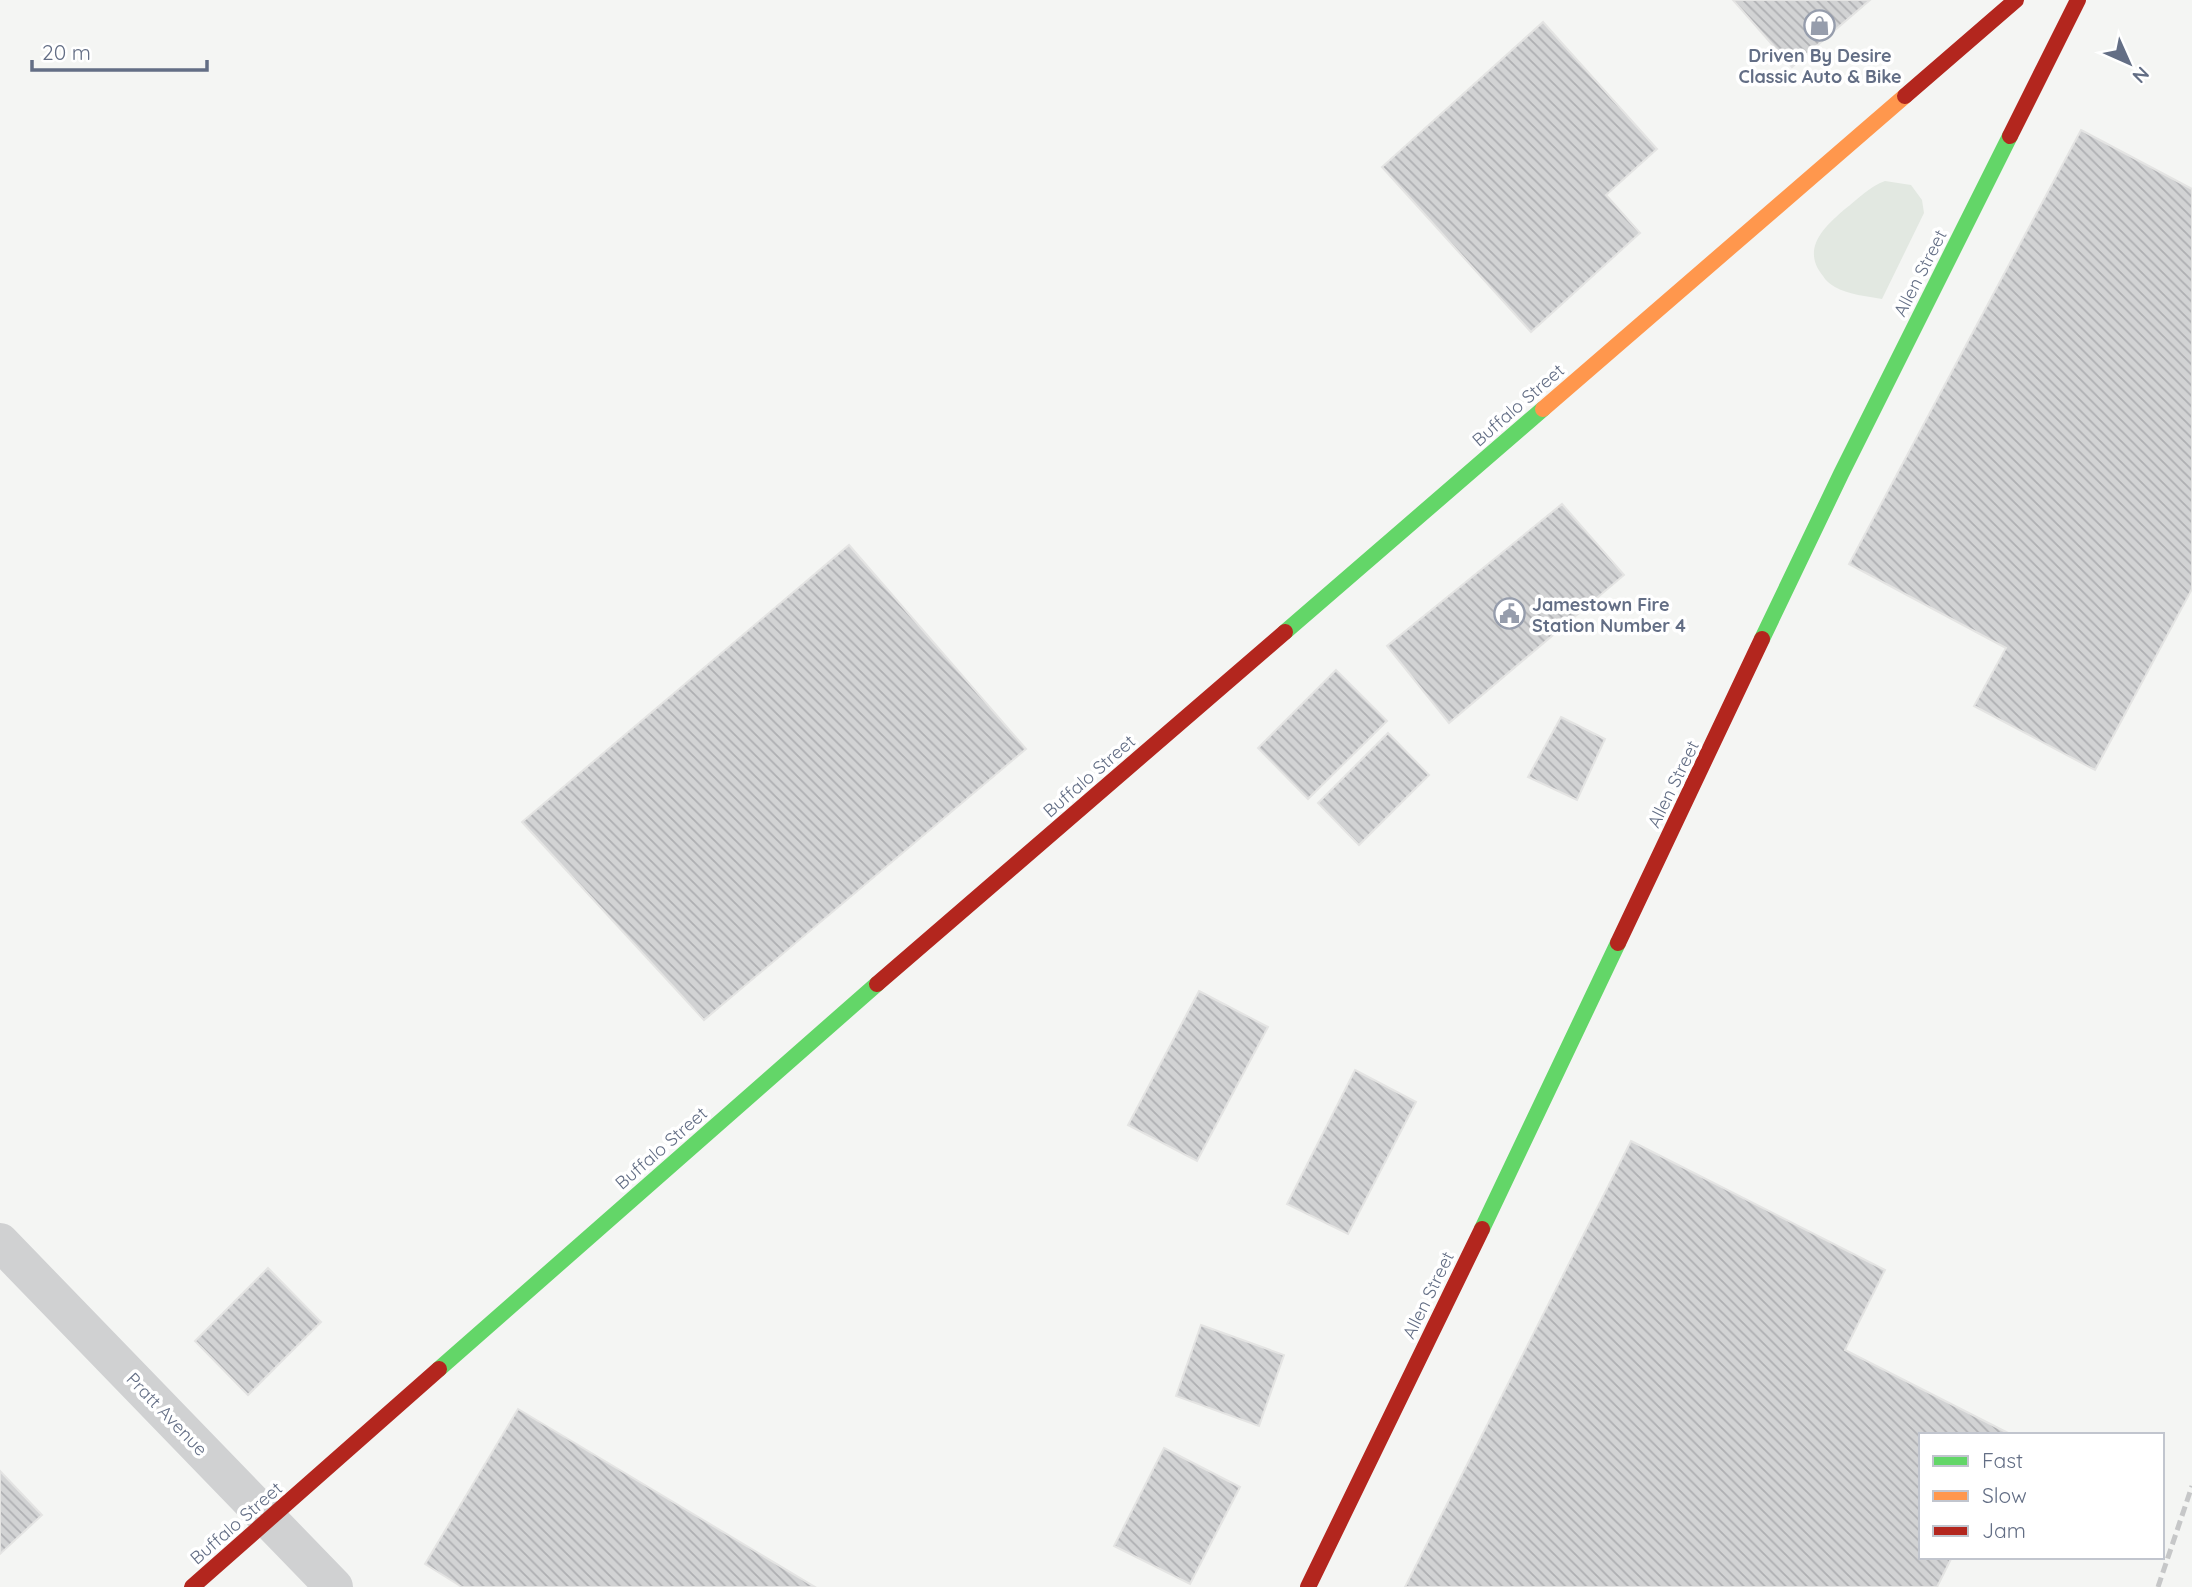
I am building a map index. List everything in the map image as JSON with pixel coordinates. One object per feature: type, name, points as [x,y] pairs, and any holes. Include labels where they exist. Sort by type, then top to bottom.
[{"type":"street","name":"Buffalo Street","points":[[192,1587],[818,1035],[2016,0]]},
{"type":"street","name":"Allen Street","points":[[1308,1587],[1432,1335],[1841,474],[2078,0]]},
{"type":"street","name":"Pratt Avenue","points":[[0,1242],[334,1587]]},
{"type":"shaded area","points":[[1885,181],[1911,185],[1922,200],[1924,213],[1882,299],[1852,294],[1833,286],[1817,266],[1814,248],[1817,239],[1829,224],[1874,186]]},
{"type":"building","points":[[1733,0],[1870,0],[1792,67]]},
{"type":"building","points":[[1543,22],[1657,149],[1606,195],[1640,233],[1531,332],[1382,167]]},
{"type":"building","points":[[2081,130],[2192,189],[2192,589],[2095,770],[1974,706],[2006,648],[1849,564]]},
{"type":"building","points":[[1562,504],[1624,575],[1449,723],[1387,646]]},
{"type":"building","points":[[849,545],[1026,749],[704,1020],[522,822]]},
{"type":"building","points":[[1336,670],[1387,721],[1308,799],[1258,748]]},
{"type":"building","points":[[1561,717],[1605,739],[1577,800],[1528,777]]},
{"type":"building","points":[[1388,733],[1429,775],[1359,845],[1318,803]]},
{"type":"building","points":[[1199,991],[1268,1027],[1197,1161],[1128,1125]]},
{"type":"building","points":[[1355,1070],[1416,1102],[1348,1234],[1287,1204]]},
{"type":"building","points":[[1631,1141],[1885,1270],[1845,1350],[2008,1433],[1919,1433],[1919,1559],[1951,1559],[1937,1587],[1405,1587]]},
{"type":"building","points":[[268,1268],[321,1322],[248,1395],[195,1341]]},
{"type":"building","points":[[1201,1325],[1284,1355],[1259,1426],[1176,1396]]},
{"type":"building","points":[[518,1409],[815,1587],[462,1587],[425,1564]]},
{"type":"building","points":[[1164,1448],[1240,1487],[1190,1584],[1114,1546]]},
{"type":"building","points":[[0,1471],[42,1515],[0,1554]]},
{"type":"railway","points":[[2158,1587],[2192,1486]]},
{"type":"traffic: fast","points":[[1762,639],[1841,474],[2010,136]]},
{"type":"traffic: fast","points":[[1285,632],[1543,409]]},
{"type":"traffic: fast","points":[[1482,1229],[1618,943]]},
{"type":"traffic: fast","points":[[439,1369],[877,984]]},
{"type":"traffic: slow","points":[[1543,409],[1905,96]]},
{"type":"traffic: jam","points":[[1905,96],[2016,0]]},
{"type":"traffic: jam","points":[[2010,136],[2078,0]]},
{"type":"traffic: jam","points":[[877,984],[1285,632]]},
{"type":"traffic: jam","points":[[1618,943],[1762,639]]},
{"type":"traffic: jam","points":[[1308,1587],[1482,1229]]},
{"type":"traffic: jam","points":[[192,1587],[439,1369]]},
{"type":"place","name":"Driven By Desire Classic Auto & Bike","points":[[1820,25]]},
{"type":"place","name":"Jamestown Fire Station Number 4","points":[[1509,614]]}]
